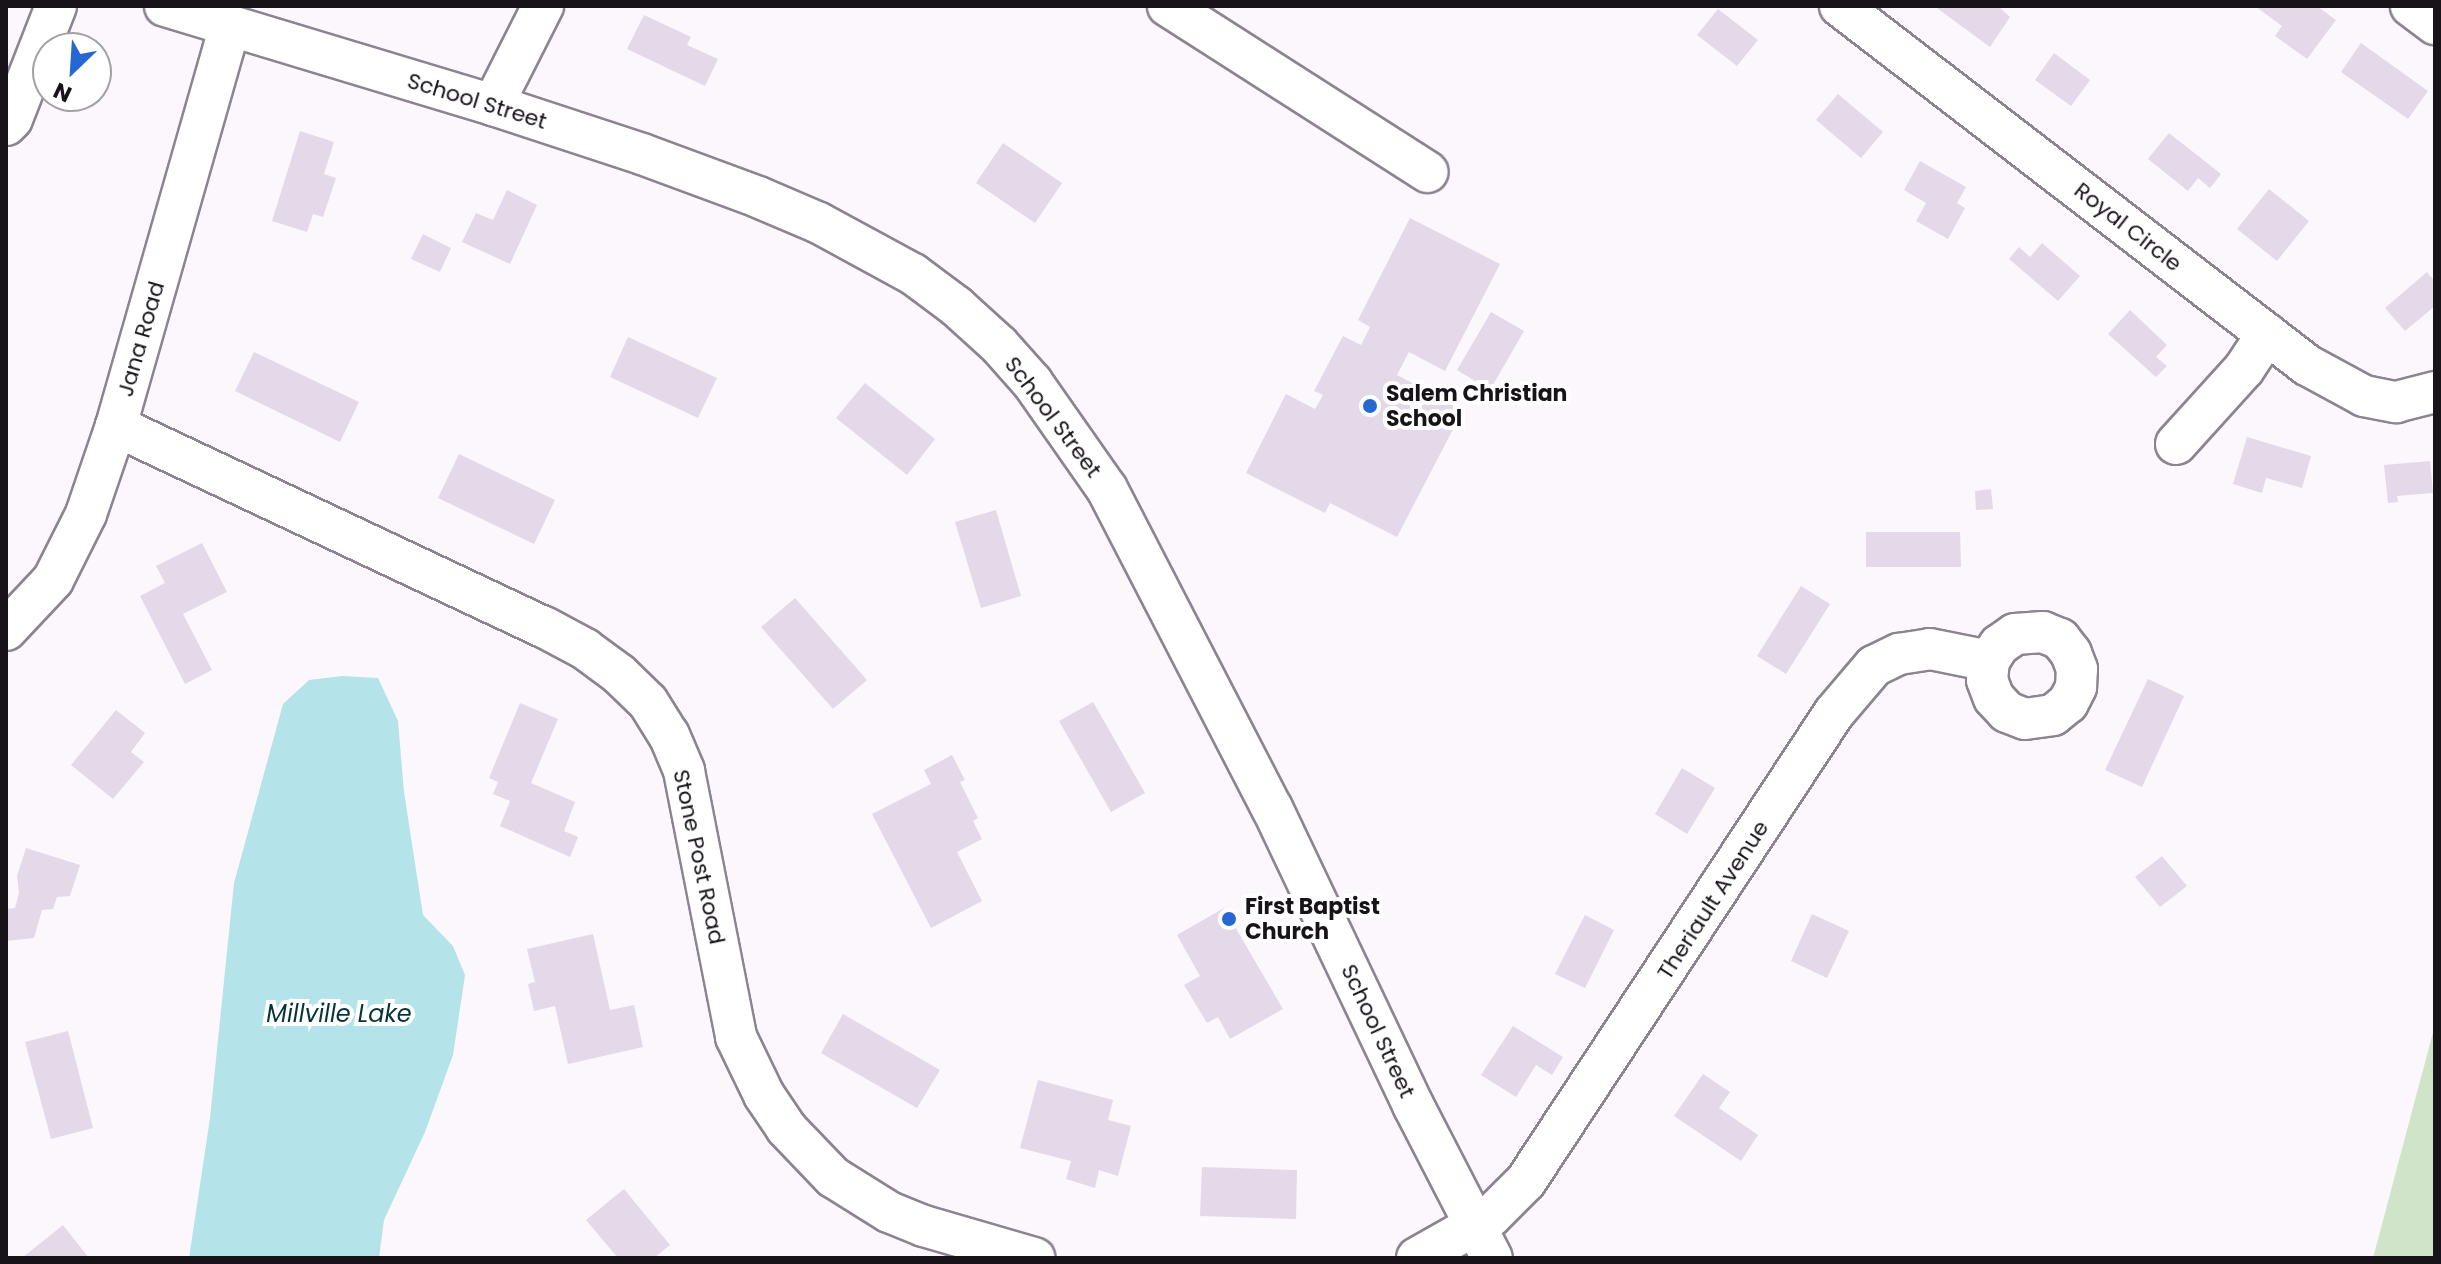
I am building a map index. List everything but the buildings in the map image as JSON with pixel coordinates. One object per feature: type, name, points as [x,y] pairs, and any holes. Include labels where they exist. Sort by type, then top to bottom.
[{"type":"street","points":[[6,125],[12,119],[56,6]]},
{"type":"street","name":"School Street","points":[[165,6],[493,105],[701,175],[819,223],[865,246],[956,306],[1032,382],[1107,489],[1272,808],[1413,1105],[1483,1242]]},
{"type":"street","points":[[493,105],[543,6]]},
{"type":"street","points":[[1168,6],[1428,172]]},
{"type":"street","name":"Royal Circle","points":[[1840,6],[2307,365],[2364,396],[2396,402],[2435,392]]},
{"type":"street","points":[[2411,6],[2435,24]]},
{"type":"street","name":"Jana Road","points":[[6,630],[53,580],[70,549],[116,426],[230,25]]},
{"type":"street","points":[[2176,444],[2244,369],[2267,334]]},
{"type":"street","name":"Stone Post Road","points":[[116,426],[544,627],[585,649],[619,674],[648,702],[669,735],[684,771],[736,1037],[764,1095],[786,1128],[833,1177],[889,1212],[936,1230],[1034,1258]]},
{"type":"street","name":"Theriault Avenue","points":[[1483,1242],[1504,1205],[1555,1141],[1853,686],[1874,666],[1912,650],[1930,649],[1989,661]]},
{"type":"street","points":[[1417,1258],[1483,1242]]},
{"type":"green space","points":[[2435,1025],[2435,1258],[2373,1258]]},
{"type":"water","name":"Millville Lake","points":[[342,676],[378,678],[398,721],[404,792],[423,915],[453,946],[465,975],[453,1055],[425,1132],[384,1220],[379,1258],[189,1258],[210,1118],[234,883],[283,704],[309,680]]},
{"type":"place","name":"Salem Christian School","points":[[1370,406]]},
{"type":"place","name":"First Baptist Church","points":[[1229,919]]}]
